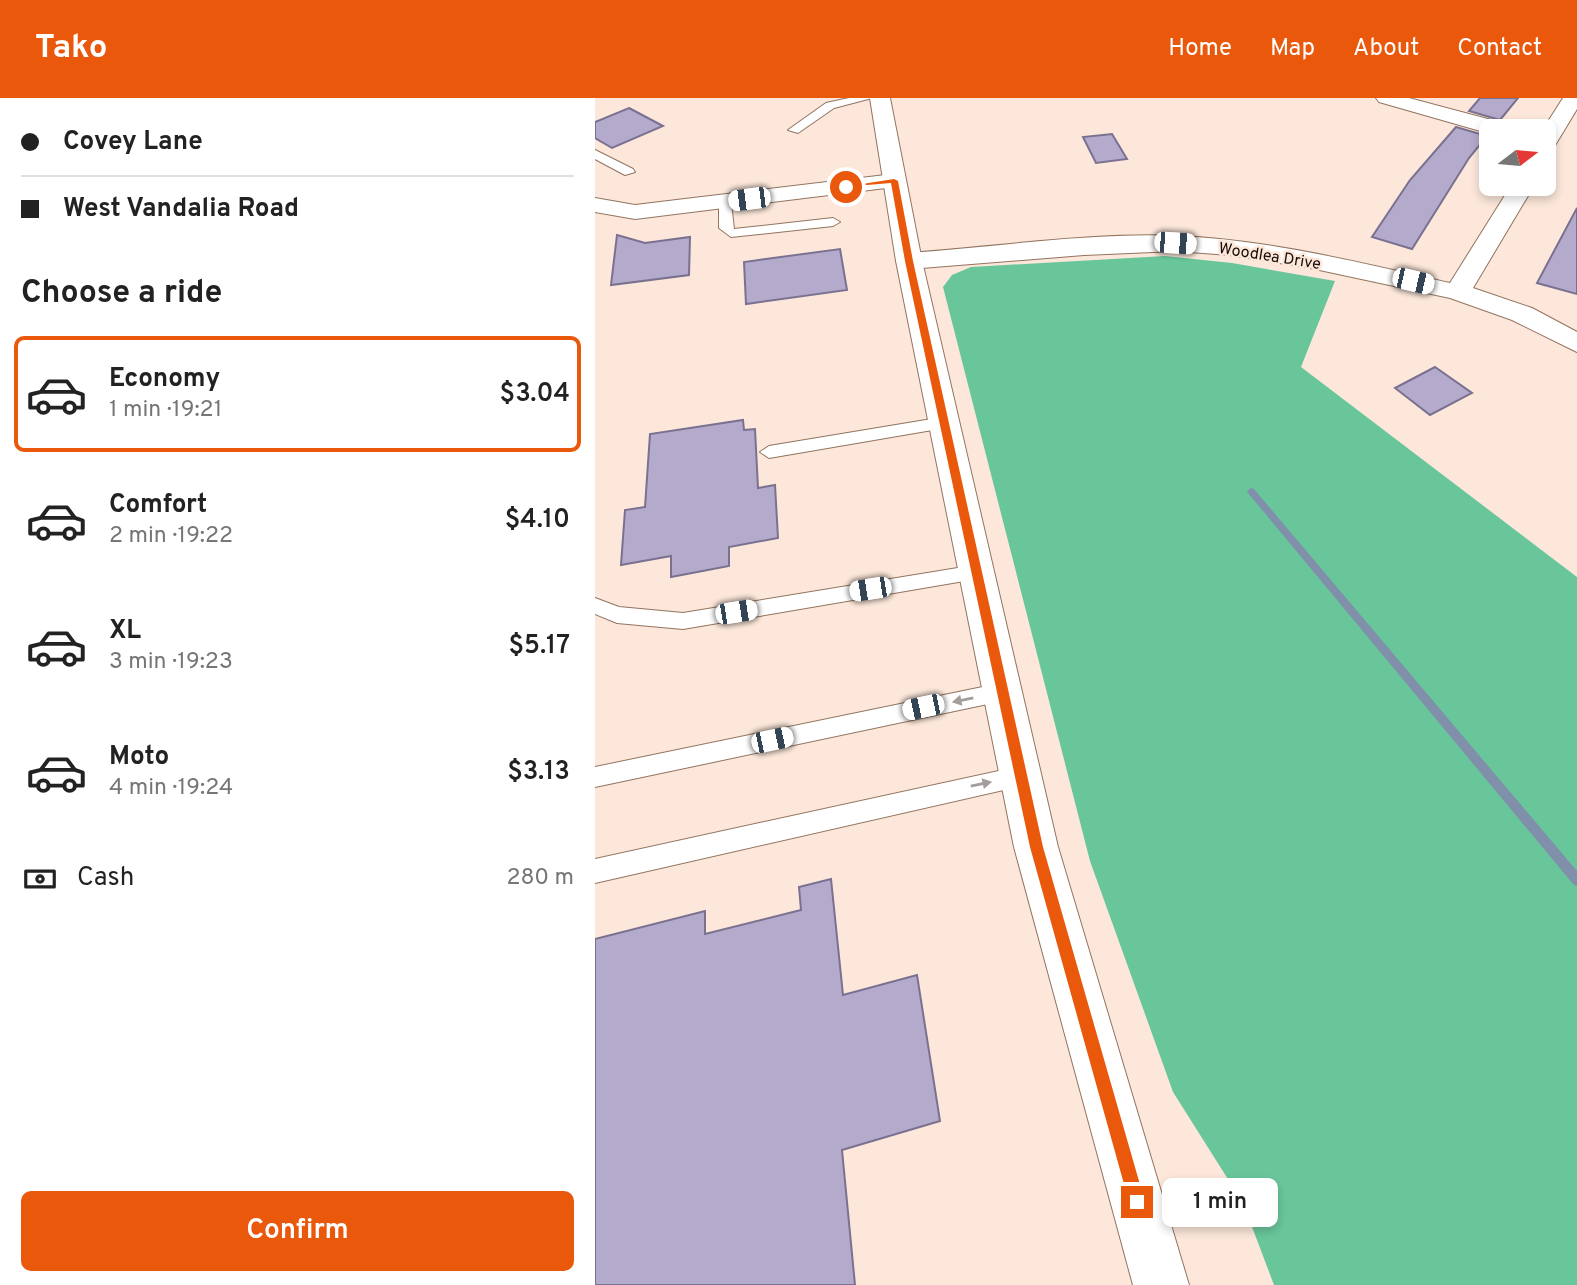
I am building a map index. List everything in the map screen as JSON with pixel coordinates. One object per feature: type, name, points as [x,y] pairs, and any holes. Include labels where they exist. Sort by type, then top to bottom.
[{"type":"street","points":[[880,98],[909,261],[1037,847],[1161,1285]]},
{"type":"street","points":[[1386,98],[1479,124]]},
{"type":"street","points":[[1556,132],[1573,98]]},
{"type":"street","points":[[595,205],[635,212],[894,181]]},
{"type":"street","points":[[1457,292],[1486,249],[1516,196]]},
{"type":"street","name":"Woodlea Drive","points":[[909,261],[1019,250],[1175,243],[1230,247],[1310,260],[1457,292],[1522,314],[1577,343]]},
{"type":"lane","points":[[794,130],[830,106],[866,98]]},
{"type":"lane","points":[[595,154],[629,172]]},
{"type":"lane","points":[[725,202],[726,228],[731,233],[833,222]]},
{"type":"lane","points":[[769,452],[944,423]]},
{"type":"lane","points":[[595,606],[617,615],[683,621],[976,572]]},
{"type":"lane","points":[[595,777],[1002,692]]},
{"type":"lane","points":[[595,871],[1021,776]]},
{"type":"green space","points":[[1165,256],[1232,263],[1335,281],[1301,367],[1577,577],[1577,1285],[1274,1285],[1243,1203],[1173,1092],[1090,861],[943,287],[952,275],[971,267]]},
{"type":"building","points":[[1480,98],[1518,98],[1501,119],[1469,111]]},
{"type":"building","points":[[629,108],[663,126],[612,148],[595,138],[595,122]]},
{"type":"building","points":[[1456,127],[1479,134],[1479,146],[1412,249],[1372,237],[1410,180]]},
{"type":"building","points":[[1112,134],[1127,159],[1096,163],[1083,137]]},
{"type":"building","points":[[1577,208],[1577,294],[1537,283]]},
{"type":"building","points":[[617,235],[645,243],[690,237],[689,275],[611,285]]},
{"type":"building","points":[[840,249],[847,290],[746,304],[744,262]]},
{"type":"building","points":[[1435,367],[1472,393],[1430,415],[1395,388]]},
{"type":"building","points":[[743,420],[744,430],[755,429],[758,488],[775,485],[778,538],[729,547],[729,566],[671,577],[671,556],[621,565],[625,510],[645,507],[650,434]]},
{"type":"building","points":[[831,879],[843,995],[917,975],[940,1121],[842,1150],[855,1285],[595,1285],[595,939],[705,911],[705,934],[801,910],[799,887]]},
{"type":"waterway","points":[[1251,491],[1577,880]]},
{"type":"route","points":[[846,187],[894,181],[909,261],[1037,847],[1137,1202]]}]
